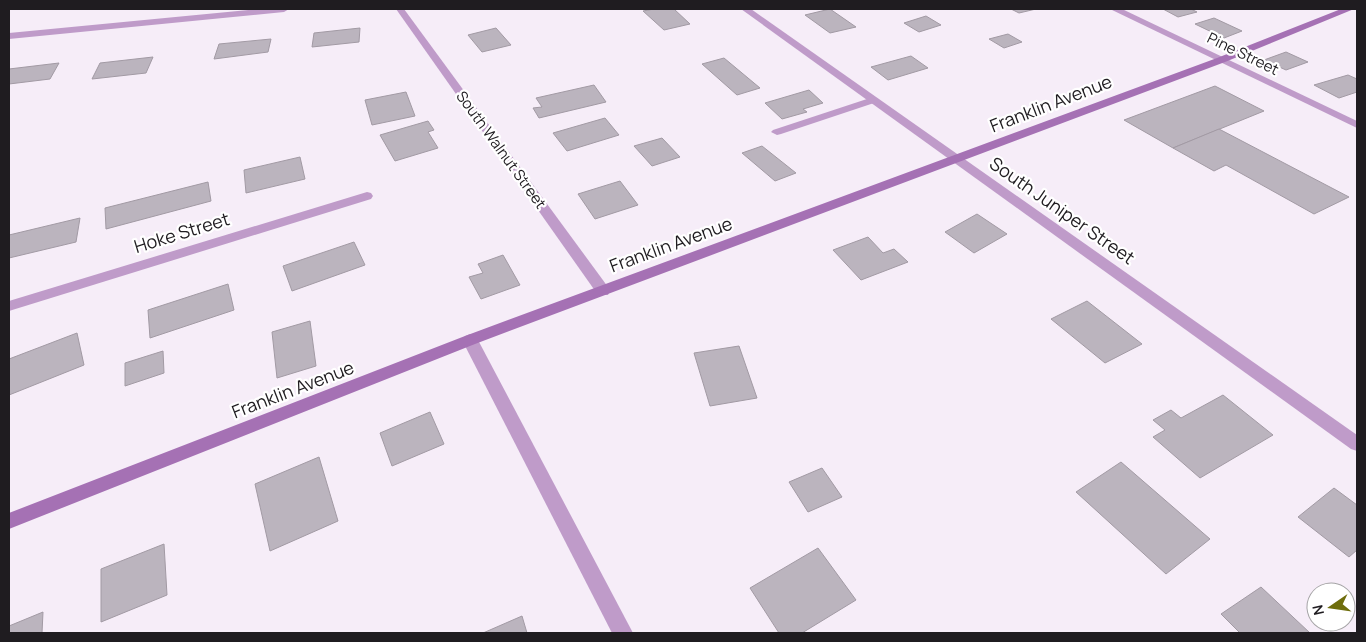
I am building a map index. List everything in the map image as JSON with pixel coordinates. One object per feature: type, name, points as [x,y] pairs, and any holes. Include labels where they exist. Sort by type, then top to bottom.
[{"type":"street","points":[[9,36],[284,9]]},
{"type":"street","name":"South Walnut Street","points":[[400,9],[603,291]]},
{"type":"street","name":"South Juniper Street","points":[[745,9],[1357,444]]},
{"type":"street","name":"Pine Street","points":[[1115,9],[1357,125]]},
{"type":"street","name":"Franklin Avenue","points":[[9,521],[470,340],[1221,60],[1349,9]]},
{"type":"street","points":[[777,132],[873,100]]},
{"type":"street","name":"Hoke Street","points":[[9,306],[367,196]]},
{"type":"street","points":[[470,340],[623,633]]},
{"type":"building","points":[[674,9],[690,24],[664,30],[643,11]]},
{"type":"building","points":[[830,9],[856,27],[830,33],[805,15]]},
{"type":"building","points":[[1011,9],[1036,9],[1019,13]]},
{"type":"building","points":[[1163,9],[1191,9],[1197,12],[1178,17]]},
{"type":"building","points":[[926,16],[941,25],[919,32],[904,23]]},
{"type":"building","points":[[1214,18],[1242,31],[1224,38],[1195,24]]},
{"type":"building","points":[[360,28],[359,42],[312,47],[314,33]]},
{"type":"building","points":[[496,28],[511,45],[482,52],[468,35]]},
{"type":"building","points":[[1008,34],[1022,42],[1004,48],[989,39]]},
{"type":"building","points":[[271,39],[268,52],[214,59],[219,44]]},
{"type":"building","points":[[1286,52],[1308,62],[1286,70],[1264,60]]},
{"type":"building","points":[[911,56],[928,68],[888,80],[871,67]]},
{"type":"building","points":[[153,57],[146,73],[92,79],[100,63]]},
{"type":"building","points":[[724,58],[760,88],[737,95],[702,64]]},
{"type":"building","points":[[59,63],[50,79],[9,84],[9,69]]},
{"type":"building","points":[[1348,75],[1357,79],[1357,92],[1339,98],[1314,85]]},
{"type":"building","points":[[594,85],[606,102],[539,118],[533,108],[542,107],[536,98]]},
{"type":"building","points":[[1215,86],[1264,111],[1173,148],[1124,120]]},
{"type":"building","points":[[809,90],[823,103],[803,109],[807,112],[782,119],[765,103]]},
{"type":"building","points":[[406,92],[415,116],[372,125],[365,100]]},
{"type":"building","points":[[605,118],[619,135],[567,151],[553,133]]},
{"type":"building","points":[[428,121],[434,130],[428,132],[438,148],[395,161],[380,135]]},
{"type":"building","points":[[1219,129],[1349,197],[1314,214],[1226,165],[1214,171],[1173,148]]},
{"type":"building","points":[[662,138],[680,157],[652,166],[634,146]]},
{"type":"building","points":[[762,146],[796,173],[775,181],[742,153]]},
{"type":"building","points":[[300,157],[305,179],[246,193],[244,170]]},
{"type":"building","points":[[620,181],[638,205],[595,219],[578,194]]},
{"type":"building","points":[[208,182],[211,201],[106,229],[105,208]]},
{"type":"building","points":[[977,214],[1007,234],[974,253],[945,232]]},
{"type":"building","points":[[80,218],[76,242],[9,258],[9,235]]},
{"type":"building","points":[[868,237],[883,253],[894,249],[908,262],[861,280],[833,250]]},
{"type":"building","points":[[354,242],[365,265],[292,291],[283,266]]},
{"type":"building","points":[[503,255],[520,285],[481,299],[469,277],[483,273],[478,264]]},
{"type":"building","points":[[228,284],[234,310],[150,338],[148,310]]},
{"type":"building","points":[[1087,301],[1142,344],[1105,363],[1051,319]]},
{"type":"building","points":[[310,321],[316,366],[277,378],[272,332]]},
{"type":"building","points":[[77,333],[84,365],[9,395],[9,359]]},
{"type":"building","points":[[739,346],[757,398],[710,406],[694,353]]},
{"type":"building","points":[[163,351],[164,373],[125,386],[125,363]]},
{"type":"building","points":[[1223,395],[1273,435],[1200,478],[1153,437],[1165,430],[1153,420],[1171,410],[1181,418]]},
{"type":"building","points":[[430,412],[444,444],[392,466],[380,433]]},
{"type":"building","points":[[319,457],[338,521],[270,551],[255,484]]},
{"type":"building","points":[[1121,462],[1210,539],[1166,574],[1076,492]]},
{"type":"building","points":[[822,468],[842,497],[808,512],[789,482]]},
{"type":"building","points":[[1334,488],[1357,505],[1357,550],[1349,557],[1298,517]]},
{"type":"building","points":[[164,544],[167,595],[101,622],[101,569]]},
{"type":"building","points":[[818,548],[856,600],[802,633],[779,633],[750,588]]},
{"type":"building","points":[[1261,587],[1306,629],[1306,632],[1310,633],[1240,633],[1221,614]]},
{"type":"building","points":[[43,612],[42,633],[9,633],[9,626]]},
{"type":"building","points":[[522,616],[527,633],[483,633]]}]
